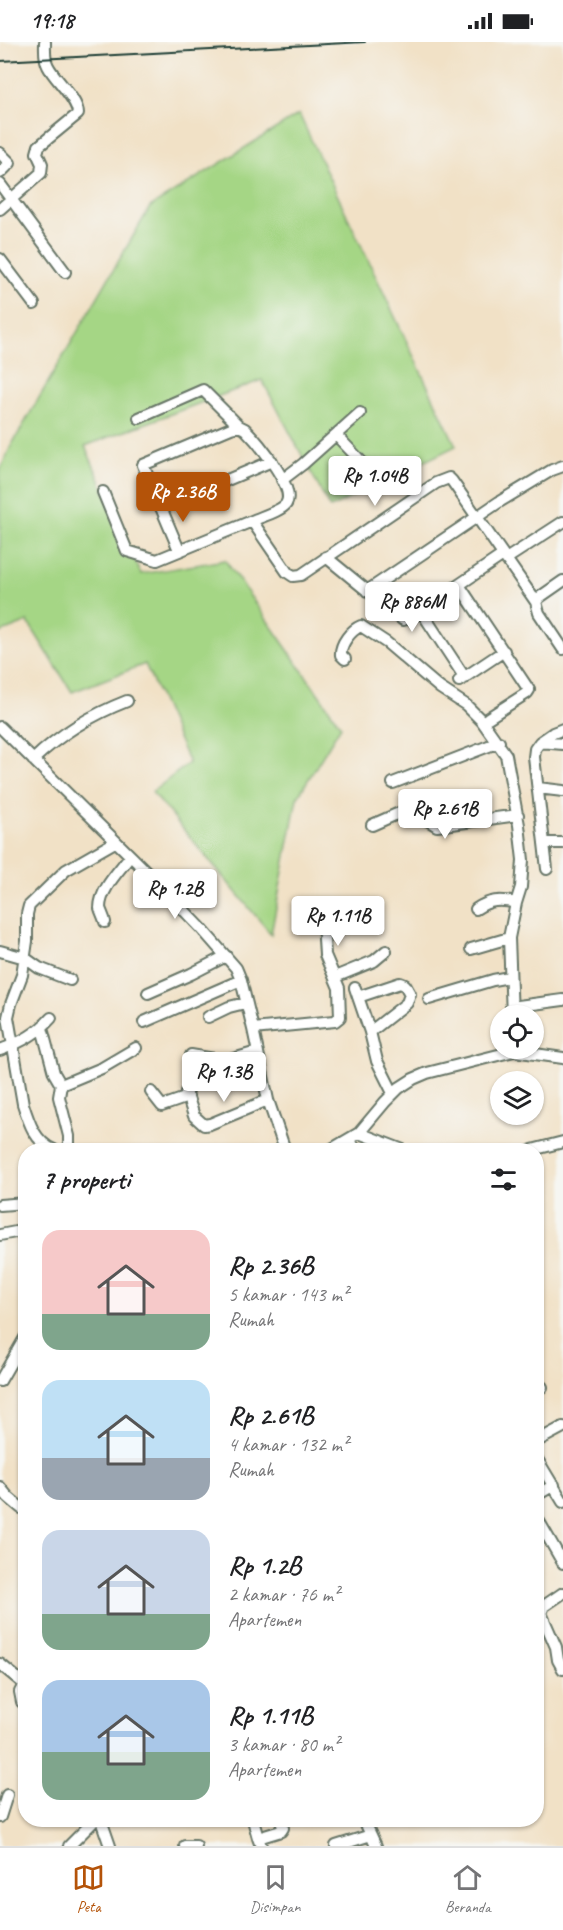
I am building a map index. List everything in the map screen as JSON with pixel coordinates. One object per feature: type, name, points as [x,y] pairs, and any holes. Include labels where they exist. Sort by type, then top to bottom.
[{"type":"street","points":[[0,209],[41,173],[42,164],[37,150],[79,112],[47,65],[45,42]]},
{"type":"street","points":[[0,153],[10,163],[0,173]]},
{"type":"street","points":[[0,184],[10,201],[65,272]]},
{"type":"street","points":[[0,259],[34,304]]},
{"type":"street","points":[[103,492],[128,550],[157,560],[252,521],[287,503],[288,496],[272,461],[245,429],[239,426],[203,390],[139,418]]},
{"type":"street","points":[[282,480],[360,413]]},
{"type":"street","points":[[179,550],[143,465],[239,426]]},
{"type":"street","points":[[336,435],[375,476]]},
{"type":"street","points":[[161,508],[272,461]]},
{"type":"street","points":[[367,591],[477,516],[557,467],[563,466]]},
{"type":"street","points":[[252,521],[287,572],[293,576],[301,576],[326,557],[448,478],[536,602],[539,613],[563,649]]},
{"type":"street","points":[[326,557],[403,620],[563,522]]},
{"type":"street","points":[[536,602],[563,581]]},
{"type":"street","points":[[459,585],[529,690],[488,718]]},
{"type":"street","points":[[421,611],[462,680],[504,651]]},
{"type":"street","points":[[345,659],[341,655],[341,648],[356,627],[361,626],[387,643],[440,688],[466,705],[499,742],[506,755],[518,815],[523,860],[521,887],[509,938],[511,1005]]},
{"type":"street","points":[[33,760],[50,744],[75,727],[127,701]]},
{"type":"street","points":[[0,727],[182,907],[236,968],[253,1029],[268,1100],[283,1143]]},
{"type":"street","points":[[548,869],[534,757],[535,749],[540,742],[563,729]]},
{"type":"street","points":[[393,783],[499,742]]},
{"type":"street","points":[[540,742],[563,744]]},
{"type":"street","points":[[537,788],[563,791]]},
{"type":"street","points":[[372,825],[406,810],[417,812],[437,826],[518,815]]},
{"type":"street","points":[[44,1143],[38,1139],[27,1116],[8,1017],[22,975],[28,931],[27,914],[34,899],[66,870],[115,842]]},
{"type":"street","points":[[544,843],[563,843]]},
{"type":"street","points":[[105,922],[100,910],[103,897],[110,883],[130,856]]},
{"type":"street","points":[[476,909],[496,900],[516,903]]},
{"type":"street","points":[[253,1029],[335,1021],[340,1017],[339,988],[325,956],[322,923]]},
{"type":"street","points":[[471,949],[509,938]]},
{"type":"street","points":[[0,951],[25,958],[39,968],[70,980]]},
{"type":"street","points":[[335,977],[374,961],[386,951]]},
{"type":"street","points":[[148,993],[226,956]]},
{"type":"street","points":[[429,999],[509,977]]},
{"type":"street","points":[[144,1022],[240,980]]},
{"type":"street","points":[[370,1032],[407,1003],[410,994],[405,985],[400,983],[356,992],[370,1032],[376,1061],[393,1093]]},
{"type":"street","points":[[540,1005],[563,1000]]},
{"type":"street","points":[[208,1017],[229,1007],[245,1003]]},
{"type":"street","points":[[0,1050],[12,1046],[42,1028],[51,1018]]},
{"type":"street","points":[[42,1028],[54,1073],[62,1085],[59,1097],[69,1143]]},
{"type":"street","points":[[62,1085],[102,1068],[136,1047]]},
{"type":"street","points":[[191,1055],[226,1060],[257,1052]]},
{"type":"street","points":[[544,1055],[563,1058]]},
{"type":"street","points":[[342,1143],[354,1136],[393,1093],[413,1078],[490,1056]]},
{"type":"street","points":[[151,1092],[162,1106],[187,1094],[194,1116],[200,1124],[204,1125],[268,1100]]},
{"type":"street","points":[[354,1136],[354,1143]]},
{"type":"street","points":[[354,1136],[378,1143]]},
{"type":"street","points":[[544,1147],[563,1142]]},
{"type":"street","points":[[0,1204],[18,1203]]},
{"type":"street","points":[[0,1235],[18,1232]]},
{"type":"street","points":[[0,1381],[18,1350]]},
{"type":"street","points":[[544,1437],[563,1427]]},
{"type":"street","points":[[544,1470],[563,1502]]},
{"type":"street","points":[[544,1491],[554,1485]]},
{"type":"street","points":[[0,1487],[18,1505]]},
{"type":"street","points":[[544,1530],[563,1563]]},
{"type":"street","points":[[544,1607],[563,1593]]},
{"type":"street","points":[[544,1621],[563,1669]]},
{"type":"street","points":[[0,1664],[18,1678]]},
{"type":"street","points":[[0,1817],[4,1798]]},
{"type":"street","points":[[69,1846],[88,1827]]},
{"type":"street","points":[[103,1827],[110,1846]]},
{"type":"street","points":[[255,1827],[259,1842],[281,1831],[283,1827]]},
{"type":"street","points":[[367,1827],[376,1846]]},
{"type":"street","points":[[336,1846],[371,1835]]},
{"type":"street","points":[[185,1846],[196,1846]]},
{"type":"green space","points":[[299,114],[456,446],[330,508],[262,380],[85,446],[141,574],[225,560],[341,726],[297,798],[271,934],[152,792],[189,763],[145,664],[72,692],[28,622],[0,633],[0,470],[11,446],[150,207]]},
{"type":"railway","points":[[0,61],[365,42]]}]
